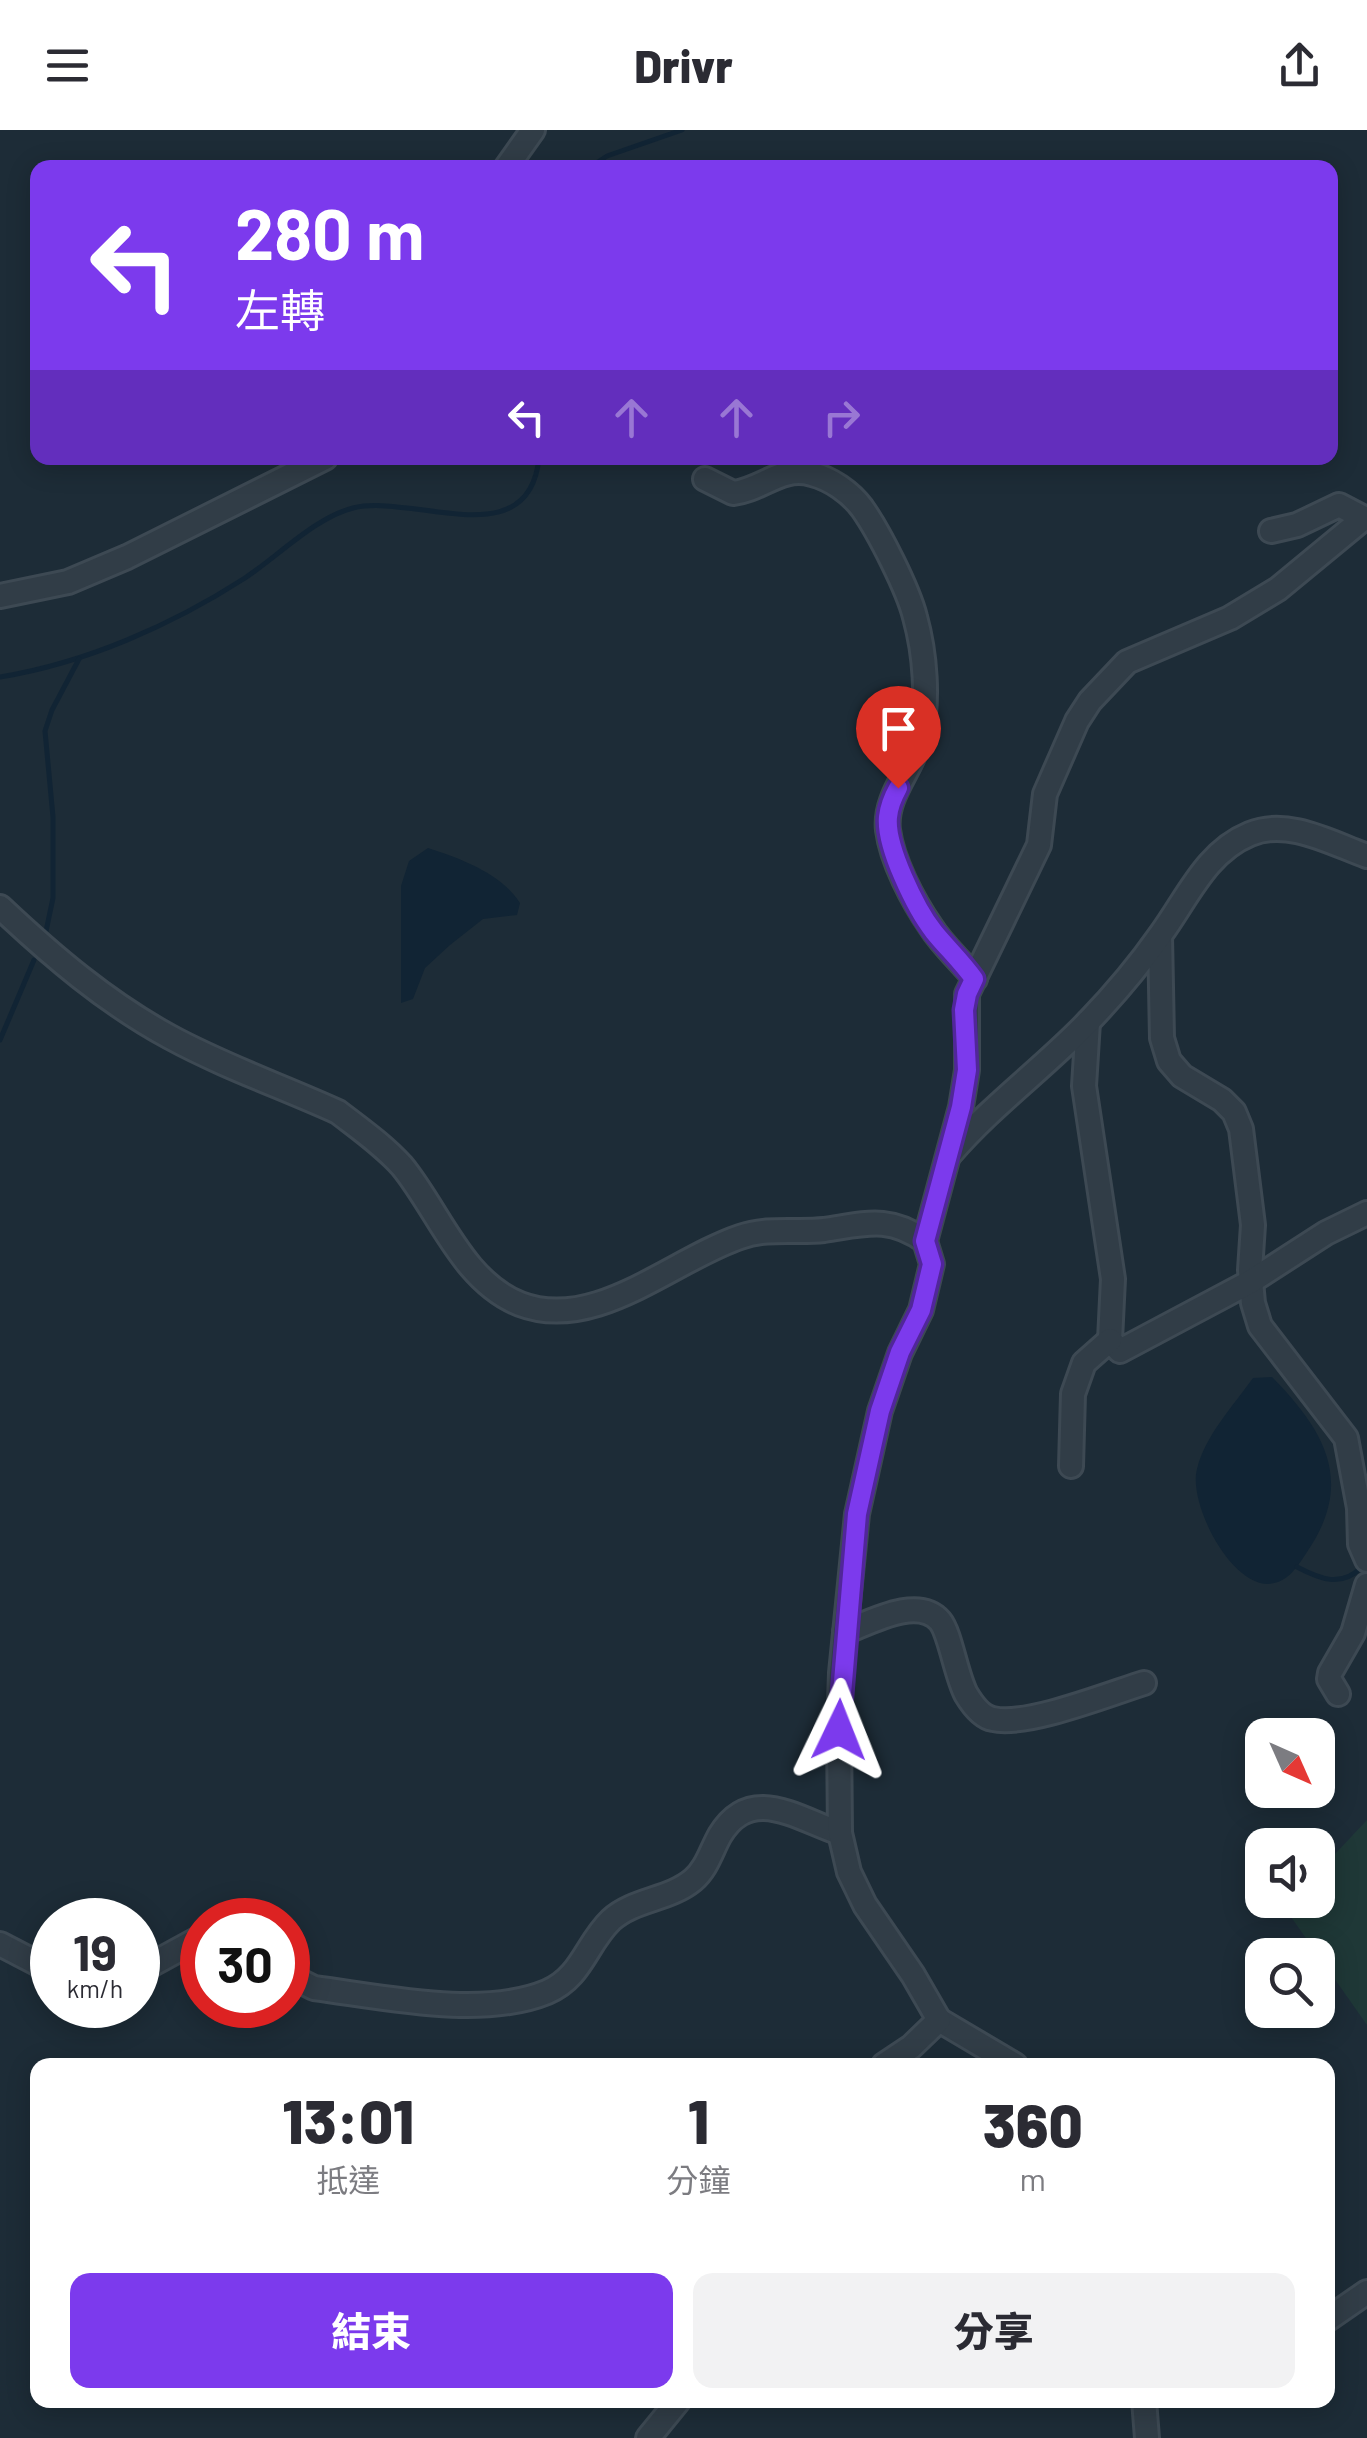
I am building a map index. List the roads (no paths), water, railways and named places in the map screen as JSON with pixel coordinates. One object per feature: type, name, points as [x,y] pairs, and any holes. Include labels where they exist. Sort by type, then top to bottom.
[{"type":"street","points":[[512,160],[533,130]]},
{"type":"street","points":[[0,596],[68,582],[128,557],[311,465]]},
{"type":"street","points":[[705,479],[734,493],[782,474],[811,473],[848,494],[867,517],[909,598],[922,648],[920,741],[891,802],[888,831],[906,881],[927,920],[974,979]]},
{"type":"street","points":[[1002,2058],[939,2020],[865,1905],[849,1872],[840,1834],[839,1730],[857,1514],[880,1411],[900,1352],[921,1310],[932,1264],[925,1241],[964,1088],[967,994],[1040,846],[1046,794],[1077,722],[1090,701],[1127,662],[1230,618],[1278,589],[1364,518],[1339,505],[1297,525],[1271,531]]},
{"type":"street","points":[[945,1160],[981,1117],[1088,1022],[1160,936],[1209,863],[1232,842],[1276,828],[1300,831],[1367,856]]},
{"type":"street","points":[[0,908],[49,953],[134,1016],[173,1039],[338,1112],[404,1169],[480,1275],[498,1292],[520,1304],[544,1310],[592,1308],[744,1235],[776,1230],[817,1230],[878,1222],[905,1227],[925,1241]]},
{"type":"street","points":[[1160,936],[1162,1038],[1169,1060],[1182,1076],[1222,1100],[1234,1112],[1241,1130],[1253,1226],[1250,1282],[1260,1326],[1346,1438],[1359,1508],[1360,1544],[1367,1560]]},
{"type":"street","points":[[1071,1466],[1073,1394],[1084,1363],[1110,1340],[1113,1279],[1084,1086],[1088,1022]]},
{"type":"street","points":[[1110,1340],[1120,1350],[1126,1350],[1153,1331],[1250,1282],[1326,1233],[1367,1213]]},
{"type":"street","points":[[1338,1694],[1329,1679],[1330,1672],[1352,1634],[1367,1584]]},
{"type":"street","points":[[846,1632],[906,1611],[926,1611],[941,1621],[959,1680],[972,1705],[990,1719],[1046,1713],[1144,1683]]},
{"type":"street","points":[[310,1986],[474,2006],[503,2005],[564,1984],[612,1920],[627,1909],[680,1890],[696,1878],[734,1816],[750,1806],[765,1806],[840,1834]]},
{"type":"street","points":[[0,1944],[30,1960]]},
{"type":"street","points":[[895,2058],[939,2020]]},
{"type":"street","points":[[1335,2314],[1367,2292]]},
{"type":"street","points":[[648,2438],[672,2408]]},
{"type":"street","points":[[1145,2408],[1147,2438]]},
{"type":"water","points":[[428,848],[491,875],[520,903],[517,915],[483,919],[450,945],[425,968],[413,999],[401,1003],[401,886],[409,861]]},
{"type":"water","points":[[1272,1377],[1307,1417],[1327,1458],[1331,1480],[1321,1527],[1307,1552],[1286,1577],[1268,1584],[1239,1571],[1226,1556],[1205,1520],[1196,1483],[1201,1457],[1220,1422],[1253,1378]]},
{"type":"waterway","points":[[601,160],[682,130]]},
{"type":"waterway","points":[[0,677],[96,652],[158,626],[245,578],[325,520],[353,508],[378,506],[465,514],[492,513],[514,505],[531,488],[537,465]]},
{"type":"waterway","points":[[45,936],[53,898],[53,817],[45,731],[79,659]]},
{"type":"waterway","points":[[0,1040],[34,960]]},
{"type":"waterway","points":[[1297,1567],[1330,1579],[1346,1578],[1362,1567]]}]
